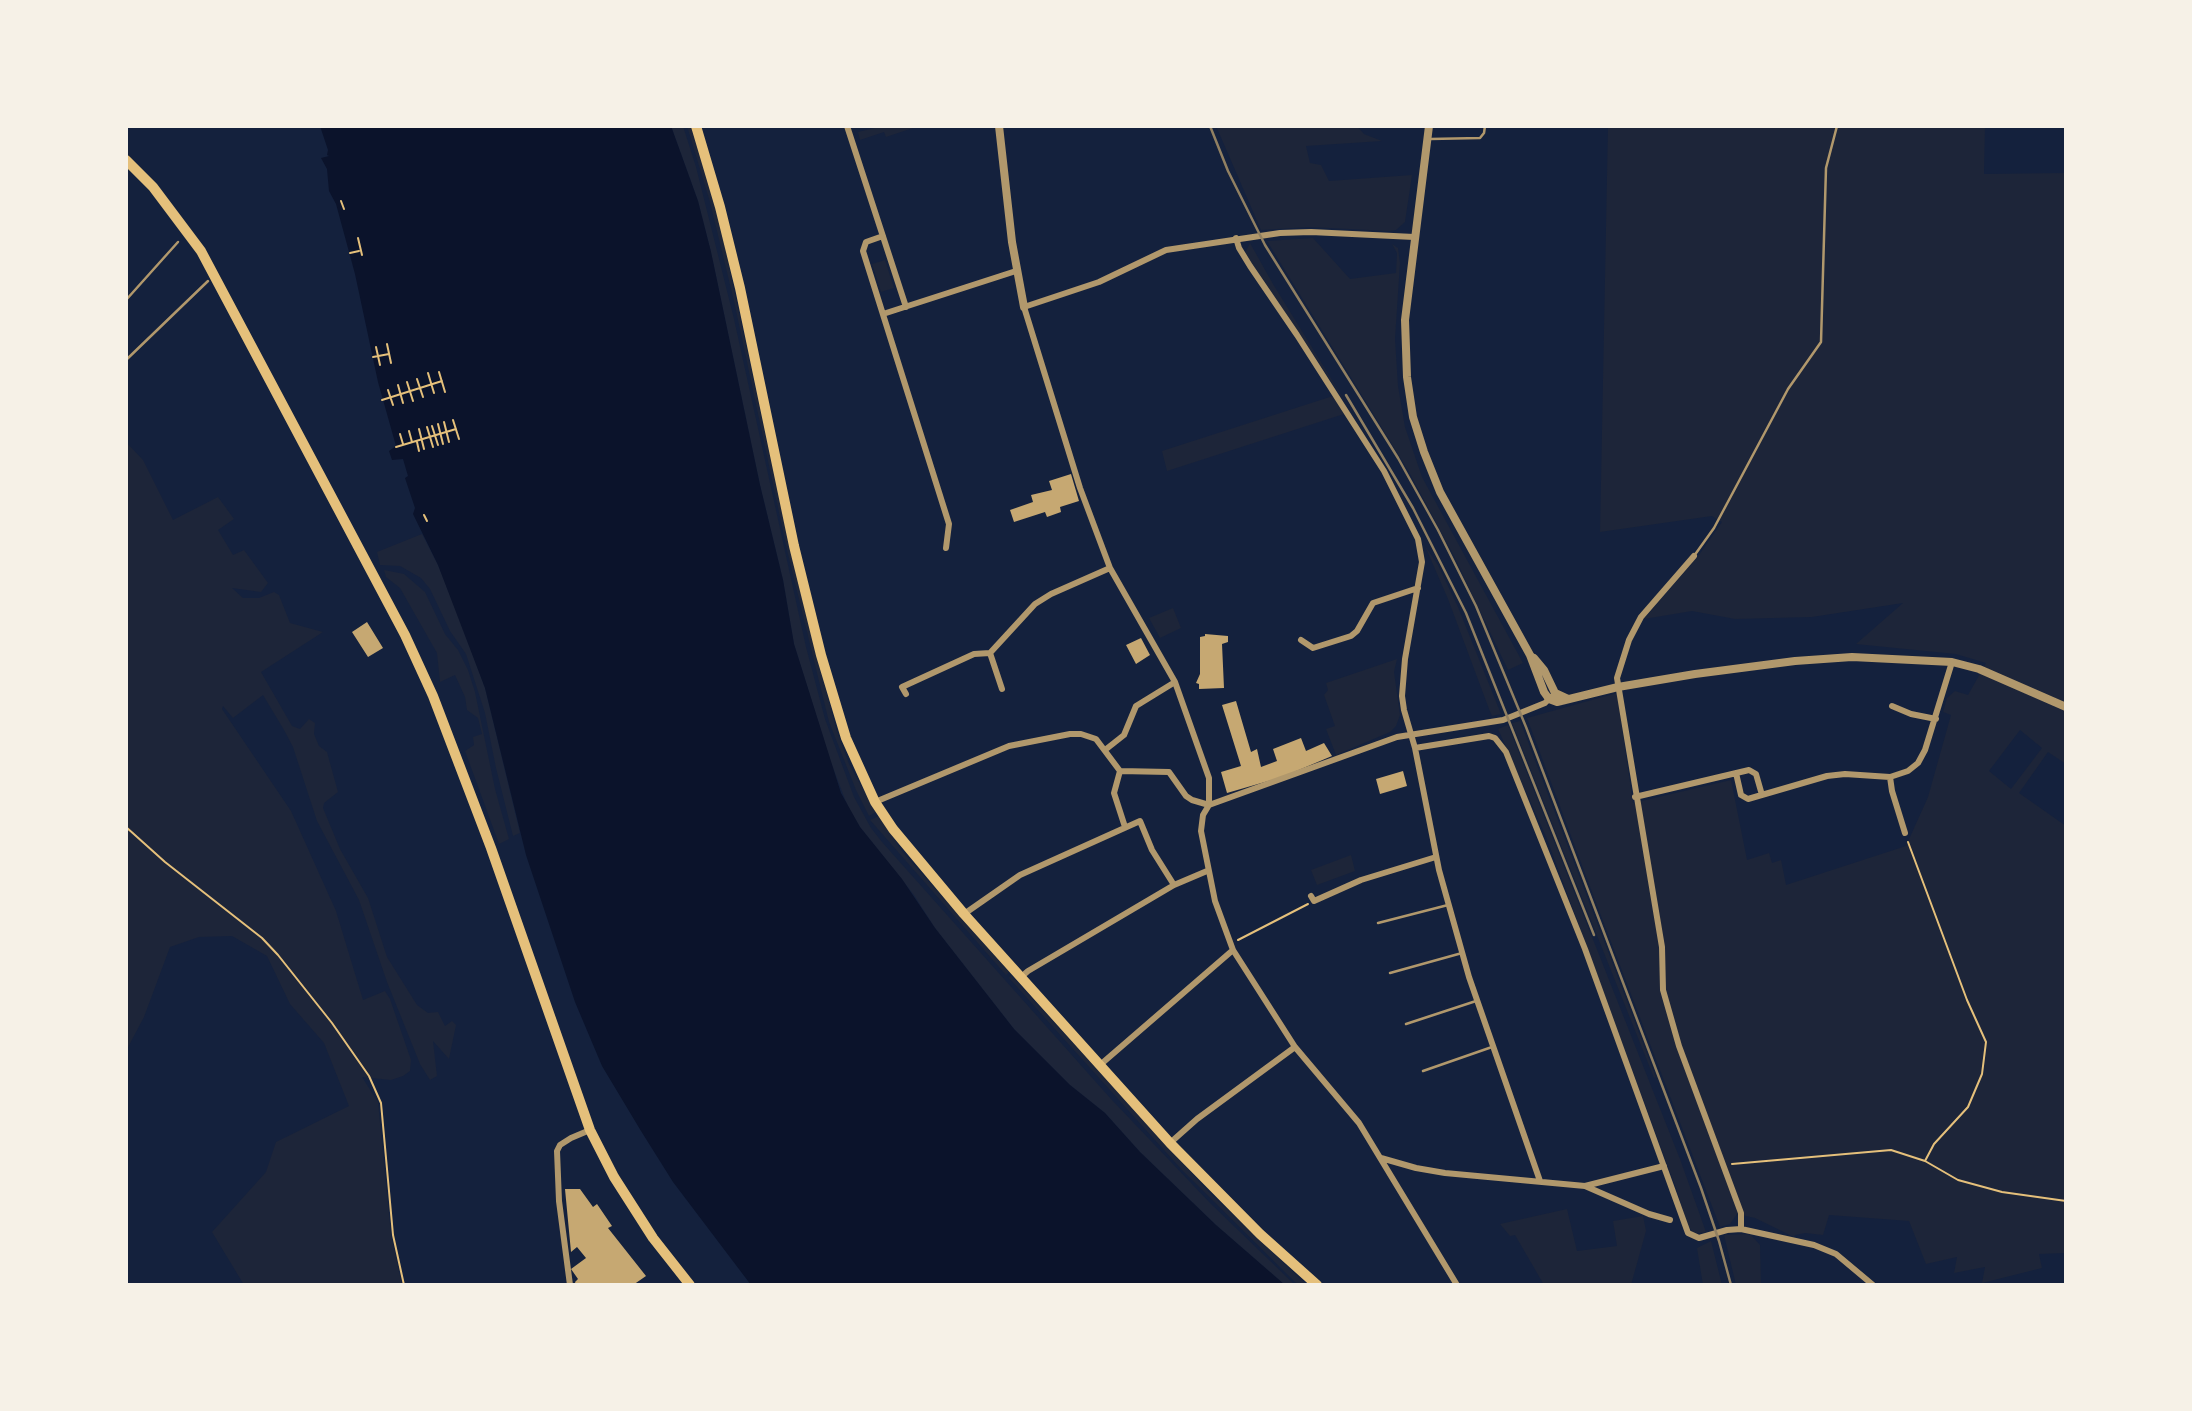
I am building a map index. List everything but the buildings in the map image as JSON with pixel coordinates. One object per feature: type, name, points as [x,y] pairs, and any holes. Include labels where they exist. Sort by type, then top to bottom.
[{"type":"main road","points":[[696,126],[740,288],[794,546],[821,655],[846,738],[875,802],[914,855],[964,914],[1170,1143],[1260,1234],[1317,1285]]},
{"type":"main road","points":[[126,160],[153,187],[201,251],[405,635],[433,696],[491,848],[590,1130],[614,1177],[653,1238],[690,1285]]},
{"type":"street","points":[[847,126],[906,307]]},
{"type":"street","points":[[999,126],[1016,271],[1024,307],[1080,488],[1110,569],[1175,682],[1209,778],[1209,805],[1200,828],[1215,901],[1232,947],[1295,1047],[1359,1123],[1457,1285]]},
{"type":"street","points":[[1429,126],[1407,293],[1405,346],[1409,394],[1418,433],[1440,492],[1530,655],[1544,692],[1557,702],[1618,687],[1794,661],[1852,657],[1952,662],[1979,669],[2066,707]]},
{"type":"street","points":[[1024,307],[1099,282],[1166,250],[1236,238],[1311,232],[1414,237]]},
{"type":"street","points":[[883,236],[866,242],[863,248],[948,524],[946,548]]},
{"type":"street","points":[[1236,238],[1240,251],[1384,471],[1418,539],[1422,562],[1405,659],[1402,696],[1448,905],[1476,1001],[1540,1181]]},
{"type":"street","points":[[883,314],[1016,271]]},
{"type":"street","points":[[1694,556],[1632,632],[1618,673],[1618,687],[1662,947],[1663,990],[1679,1046],[1742,1216],[1741,1229]]},
{"type":"street","points":[[906,694],[902,687],[974,654],[990,653],[1035,604],[1051,594],[1110,569]]},
{"type":"street","points":[[1301,640],[1313,648],[1351,636],[1357,631],[1373,603],[1418,589]]},
{"type":"street","points":[[990,653],[1002,689]]},
{"type":"street","points":[[1736,773],[1742,797],[1748,799],[1833,775],[1902,774],[1918,763],[1925,750],[1952,662]]},
{"type":"street","points":[[1105,750],[1124,735],[1136,706],[1175,682]]},
{"type":"street","points":[[1120,771],[1164,770],[1172,775],[1192,800],[1209,805],[1397,737],[1495,722],[1525,712],[1552,696]]},
{"type":"street","points":[[1892,706],[1911,714],[1936,719]]},
{"type":"street","points":[[875,802],[1009,746],[1081,734],[1096,739],[1120,771]]},
{"type":"street","points":[[1415,748],[1489,736],[1502,746],[1566,900],[1686,1230],[1695,1237],[1741,1229],[1822,1247],[1841,1257],[1873,1285]]},
{"type":"street","points":[[1635,797],[1749,770],[1756,774],[1762,795]]},
{"type":"street","points":[[1120,771],[1114,793],[1125,827]]},
{"type":"street","points":[[1890,776],[1905,832]]},
{"type":"street","points":[[964,914],[1020,875],[1140,821],[1152,850],[1174,886]]},
{"type":"street","points":[[1313,898],[1436,857]]},
{"type":"street","points":[[1020,978],[1174,886],[1207,871]]},
{"type":"street","points":[[1100,1065],[1232,947]]},
{"type":"street","points":[[1170,1143],[1197,1119],[1295,1047]]},
{"type":"street","points":[[570,1285],[559,1201],[557,1151],[560,1145],[571,1138],[590,1130]]},
{"type":"street","points":[[1381,1158],[1426,1170],[1585,1186],[1649,1214],[1670,1220]]},
{"type":"street","points":[[1585,1186],[1664,1166]]},
{"type":"lane","points":[[1427,139],[1477,138],[1484,133],[1485,126]]},
{"type":"lane","points":[[1694,556],[1714,528],[1788,389],[1821,342],[1826,167],[1837,126]]},
{"type":"lane","points":[[126,300],[178,242]]},
{"type":"lane","points":[[126,360],[208,281]]},
{"type":"lane","points":[[1378,923],[1448,905]]},
{"type":"lane","points":[[1390,972],[1462,953]]},
{"type":"lane","points":[[1406,1024],[1476,1001]]},
{"type":"lane","points":[[1423,1071],[1492,1048]]},
{"type":"path","points":[[337,207],[343,207],[341,201]]},
{"type":"path","points":[[358,238],[362,255]]},
{"type":"path","points":[[350,253],[361,250]]},
{"type":"path","points":[[387,344],[391,363]]},
{"type":"path","points":[[376,347],[380,365]]},
{"type":"path","points":[[373,357],[389,354]]},
{"type":"path","points":[[439,372],[445,392]]},
{"type":"path","points":[[428,373],[434,393]]},
{"type":"path","points":[[417,379],[423,397]]},
{"type":"path","points":[[382,400],[442,381]]},
{"type":"path","points":[[407,382],[412,401]]},
{"type":"path","points":[[398,385],[403,403]]},
{"type":"path","points":[[388,390],[393,405]]},
{"type":"path","points":[[453,420],[459,439]]},
{"type":"path","points":[[444,422],[449,442]]},
{"type":"path","points":[[438,424],[443,444]]},
{"type":"path","points":[[432,426],[438,445]]},
{"type":"path","points":[[427,427],[433,447]]},
{"type":"path","points":[[419,429],[424,449]]},
{"type":"path","points":[[396,447],[456,429]]},
{"type":"path","points":[[409,431],[412,442]]},
{"type":"path","points":[[400,434],[403,445]]},
{"type":"path","points":[[417,441],[419,451]]},
{"type":"path","points":[[424,515],[427,521]]},
{"type":"path","points":[[126,827],[165,862],[262,938],[278,955],[369,1076],[381,1103],[393,1236],[404,1285]]},
{"type":"path","points":[[1905,832],[1967,1000],[1986,1042],[1982,1074],[1968,1107],[1934,1144],[1926,1161]]},
{"type":"path","points":[[1232,947],[1313,898]]},
{"type":"path","points":[[1724,1165],[1891,1150],[1926,1161],[1958,1180],[2002,1192],[2066,1201]]},
{"type":"shaded area","points":[[320,126],[671,126],[698,201],[711,252],[783,580],[794,644],[841,793],[860,827],[1014,1029],[1070,1085],[1105,1113],[1140,1152],[1216,1225],[1285,1285],[751,1285],[673,1182],[641,1131],[602,1066],[575,1002],[526,855],[485,688],[438,565],[413,514],[415,508],[405,478],[408,476],[403,459],[392,460],[389,451],[396,446],[378,382],[355,274],[336,204],[329,191],[327,169],[321,158],[329,156]]},
{"type":"shaded area","points":[[671,126],[683,126],[696,167],[734,319],[806,647],[825,719],[854,797],[882,842],[1111,1099],[1210,1203],[1295,1285],[1285,1285],[1216,1225],[1140,1152],[1105,1113],[1070,1085],[1014,1029],[935,928],[914,895],[860,827],[848,807],[830,760],[794,644],[783,580],[711,252],[698,201]]},
{"type":"shaded area","points":[[687,126],[692,126],[715,201],[790,549],[819,665],[849,764],[876,812],[869,816],[829,722],[787,550],[734,301],[710,202]]},
{"type":"shaded area","points":[[883,126],[919,126],[886,137],[884,132],[860,140],[858,132]]},
{"type":"shaded area","points":[[1216,126],[1357,126],[1364,134],[1382,141],[1306,146],[1310,163],[1321,165],[1329,181],[1412,175],[1405,222],[1396,230],[1389,231],[1309,227],[1261,230]]},
{"type":"shaded area","points":[[1608,126],[1985,126],[1984,174],[2066,173],[2066,764],[2048,752],[2019,793],[2066,826],[2066,1253],[2039,1254],[2042,1268],[1982,1283],[1985,1267],[1954,1273],[1957,1257],[1926,1264],[1909,1221],[1829,1215],[1823,1235],[1805,1233],[1794,1237],[1755,1218],[1737,1214],[1730,1224],[1720,1227],[1527,718],[1617,693],[1633,803],[1731,780],[1747,860],[1769,853],[1772,863],[1781,860],[1786,885],[1906,846],[1928,797],[1951,715],[1943,712],[1947,698],[1955,691],[1968,695],[1986,663],[1956,654],[1856,644],[1903,603],[1812,617],[1735,619],[1692,611],[1644,619],[1699,555],[1722,522],[1712,516],[1600,532]],"holes":[[[2020,730],[2042,748],[2011,789],[1989,771]]]},
{"type":"shaded area","points":[[1313,238],[1350,279],[1396,273],[1397,253],[1392,244],[1398,248],[1400,263],[1395,339],[1398,386],[1405,427],[1422,477],[1523,663],[1508,670],[1455,558],[1409,472],[1267,241]]},
{"type":"shaded area","points":[[1250,243],[1273,284],[1351,411],[1245,253]]},
{"type":"shaded area","points":[[885,260],[894,288],[881,292],[872,264]]},
{"type":"shaded area","points":[[1333,396],[1344,414],[1167,471],[1162,451]]},
{"type":"shaded area","points":[[126,442],[143,460],[173,520],[218,497],[234,519],[218,530],[233,555],[244,550],[268,583],[261,592],[232,588],[243,598],[259,598],[274,592],[279,595],[290,623],[323,632],[261,672],[292,726],[300,729],[309,719],[315,723],[314,734],[319,746],[327,752],[338,792],[324,803],[323,808],[340,849],[368,898],[387,957],[417,1005],[428,1013],[438,1012],[445,1026],[452,1021],[456,1025],[449,1059],[433,1041],[437,1076],[430,1080],[420,1064],[387,982],[359,900],[317,821],[293,747],[284,730],[263,695],[233,718],[223,706],[222,709],[291,811],[336,911],[363,1000],[385,991],[411,1060],[410,1071],[403,1076],[391,1080],[362,1077],[378,1102],[391,1235],[402,1285],[244,1285],[212,1232],[266,1172],[276,1142],[349,1106],[324,1043],[290,1004],[267,956],[232,936],[199,937],[170,947],[144,1017],[126,1051]]},
{"type":"shaded area","points":[[422,534],[438,565],[485,688],[520,833],[513,836],[485,713],[466,654],[450,631],[430,589],[421,578],[400,566],[380,565],[377,552]]},
{"type":"shaded area","points":[[1425,546],[1438,565],[1458,607],[1501,714],[1492,716]]},
{"type":"shaded area","points":[[384,570],[404,574],[425,592],[445,634],[458,650],[468,670],[509,839],[499,844],[465,751],[474,745],[473,737],[482,734],[478,718],[467,710],[465,697],[455,675],[440,682],[437,653],[400,588],[386,577]]},
{"type":"shaded area","points":[[1173,608],[1181,628],[1160,638],[1149,618]]},
{"type":"shaded area","points":[[1397,659],[1394,672],[1400,715],[1396,726],[1390,732],[1336,755],[1326,729],[1335,726],[1324,695],[1328,690],[1326,683]]},
{"type":"shaded area","points":[[1520,721],[1656,1077],[1654,1078],[1512,723]]},
{"type":"shaded area","points":[[1508,725],[1680,1159],[1706,1232],[1694,1234],[1688,1226],[1547,839],[1498,729]]},
{"type":"shaded area","points":[[879,816],[902,851],[1009,972],[1006,975],[870,820]]},
{"type":"shaded area","points":[[1351,855],[1355,871],[1317,885],[1311,870]]},
{"type":"shaded area","points":[[1011,975],[1208,1191],[1307,1285],[1295,1282],[1182,1170],[1009,978]]},
{"type":"shaded area","points":[[1567,1209],[1577,1251],[1617,1246],[1613,1221],[1643,1216],[1646,1231],[1631,1285],[1544,1285],[1515,1235],[1510,1236],[1500,1224]]},
{"type":"shaded area","points":[[1724,1235],[1751,1235],[1760,1245],[1761,1285],[1736,1285]]},
{"type":"shaded area","points":[[1711,1241],[1722,1285],[1703,1285],[1697,1248]]},
{"type":"railway","points":[[1210,126],[1228,171],[1265,245],[1398,458],[1476,606],[1526,727],[1701,1188],[1731,1285]]},
{"type":"railway","points":[[1346,395],[1413,508],[1466,613],[1594,935]]}]
